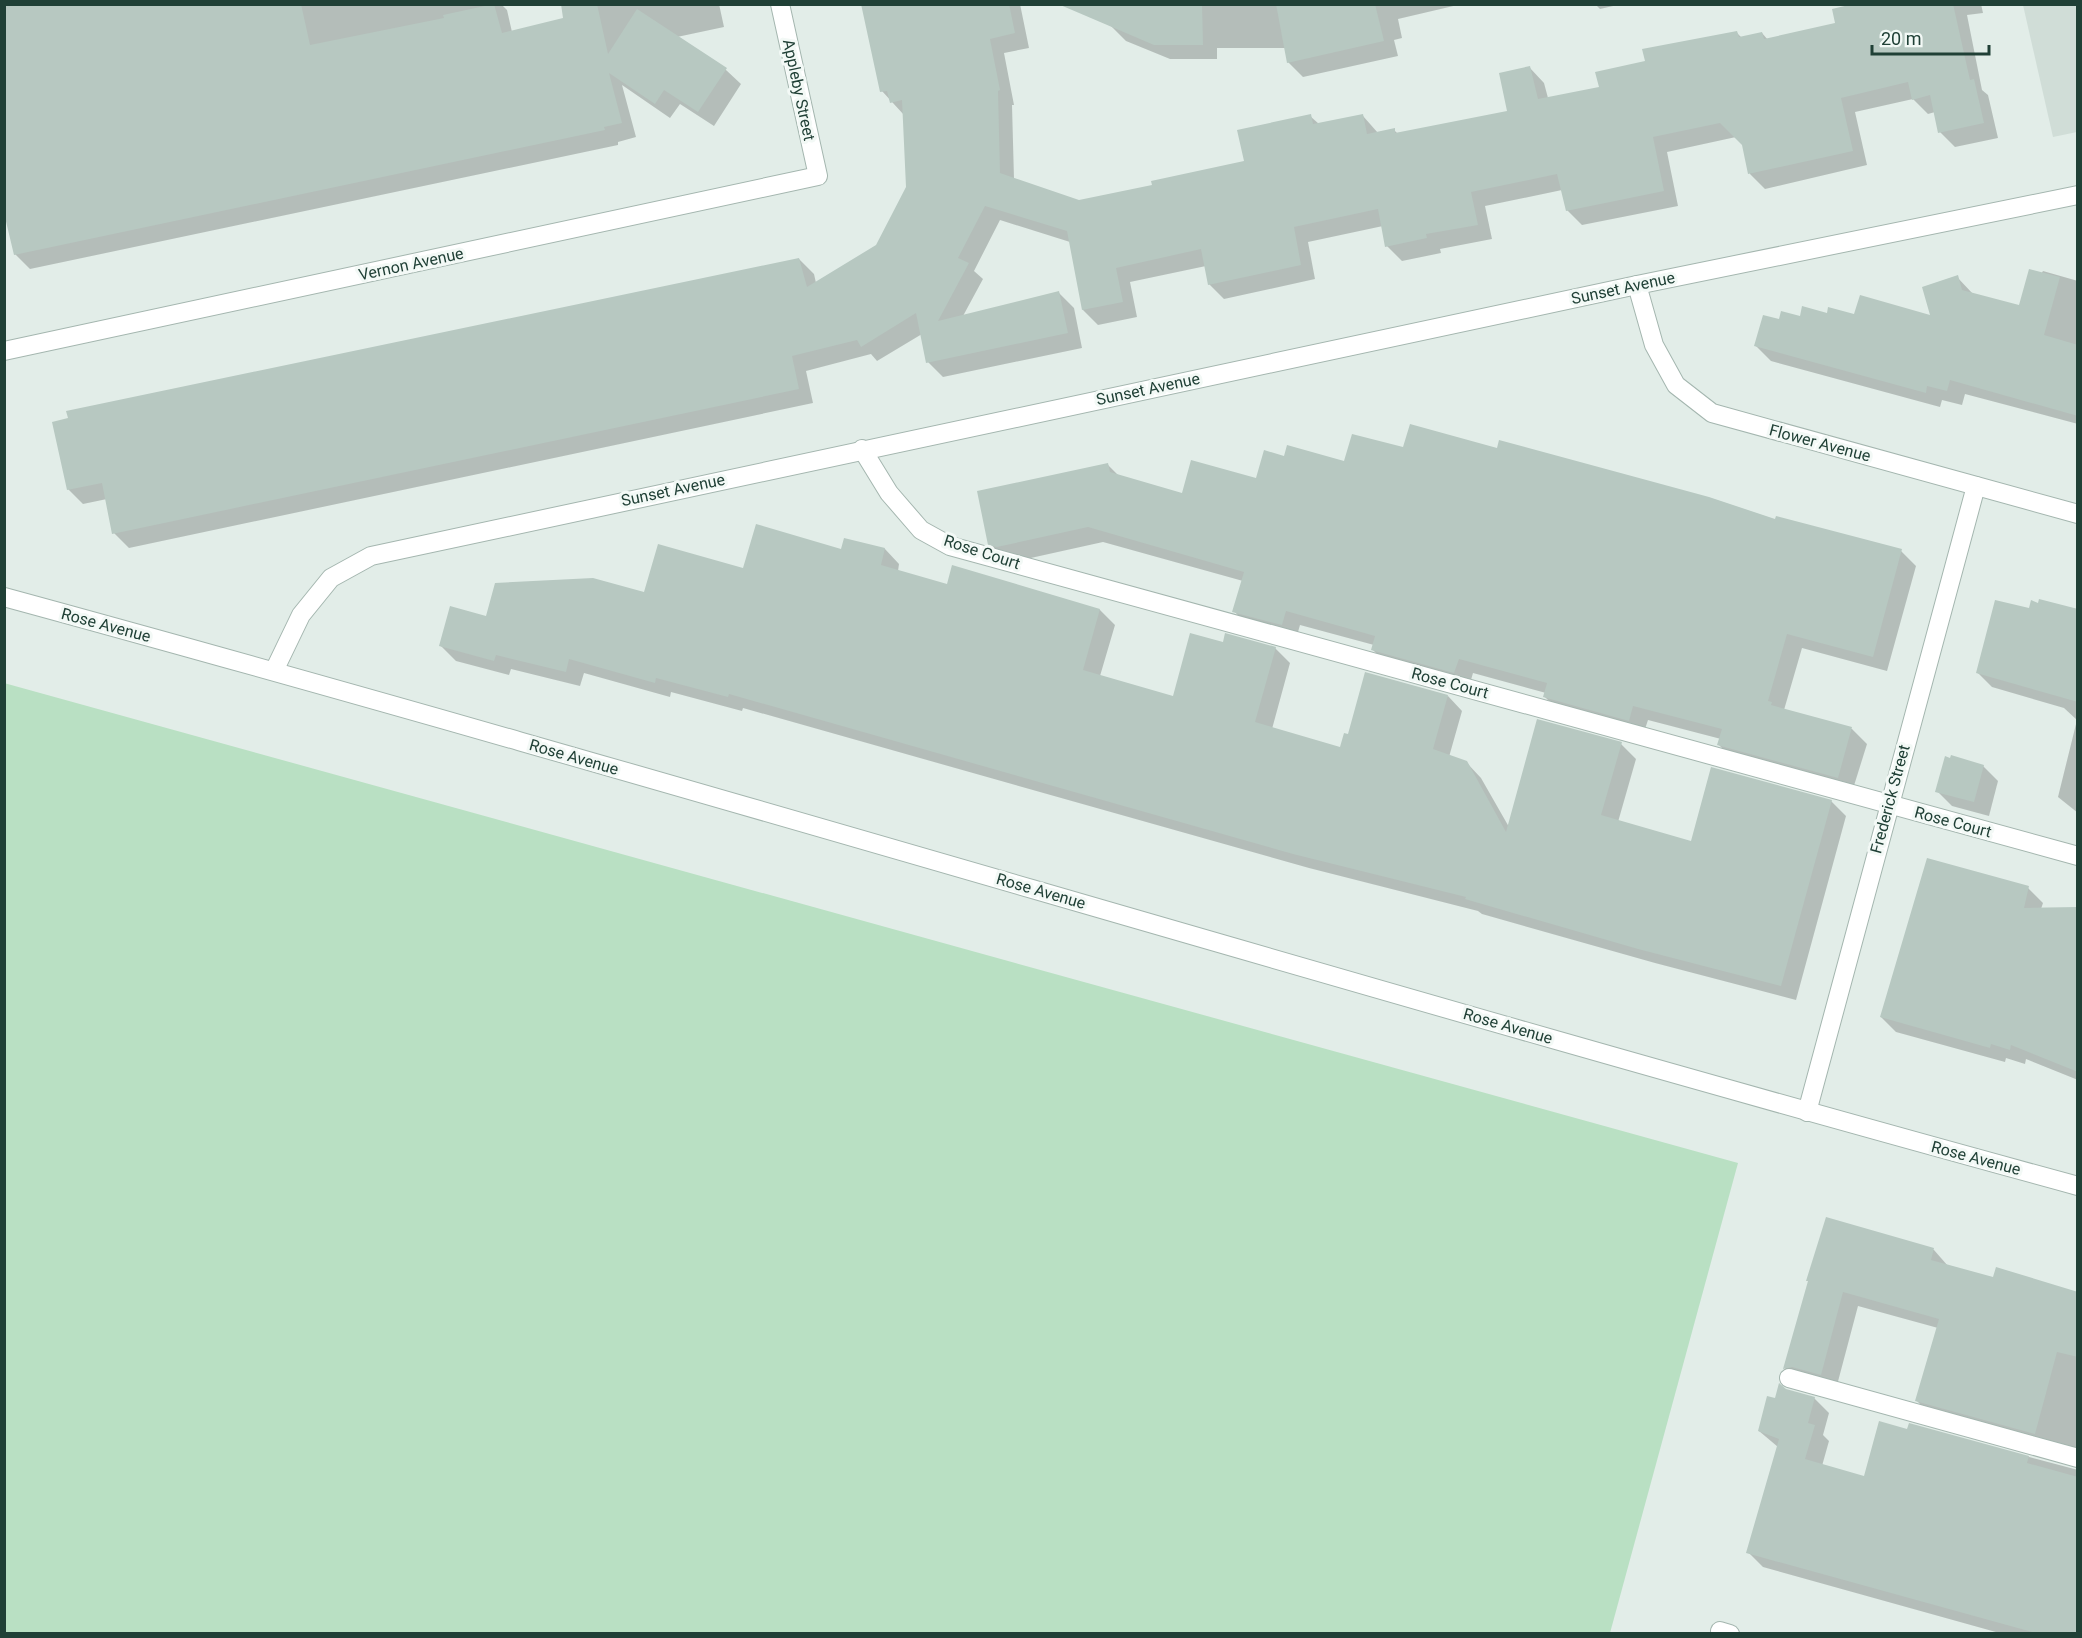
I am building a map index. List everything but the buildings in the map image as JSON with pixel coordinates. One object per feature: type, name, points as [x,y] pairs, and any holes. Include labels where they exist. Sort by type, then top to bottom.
[{"type":"street","name":"Appleby Street","points":[[780,4],[818,176]]},
{"type":"street","name":"Vernon Avenue","points":[[4,351],[818,176]]},
{"type":"street","name":"Sunset Avenue","points":[[274,671],[301,615],[331,578],[371,556],[862,449],[1637,285],[2078,195]]},
{"type":"street","points":[[2056,200],[2078,206]]},
{"type":"street","name":"Flower Avenue","points":[[1637,285],[1654,345],[1676,385],[1712,413],[2078,514]]},
{"type":"street","name":"Rose Court","points":[[862,449],[890,493],[921,530],[950,546],[2078,856]]},
{"type":"street","name":"Frederick Street","points":[[1808,1112],[1888,804],[1976,486]]},
{"type":"street","name":"Rose Avenue","points":[[4,597],[274,671],[1808,1112],[2078,1186]]},
{"type":"street","points":[[1789,1378],[2078,1458]]},
{"type":"shaded area","points":[[2023,5],[2077,5],[2077,132],[2053,137]]},
{"type":"green space","points":[[4,683],[1738,1163],[1610,1633],[5,1633]]}]
